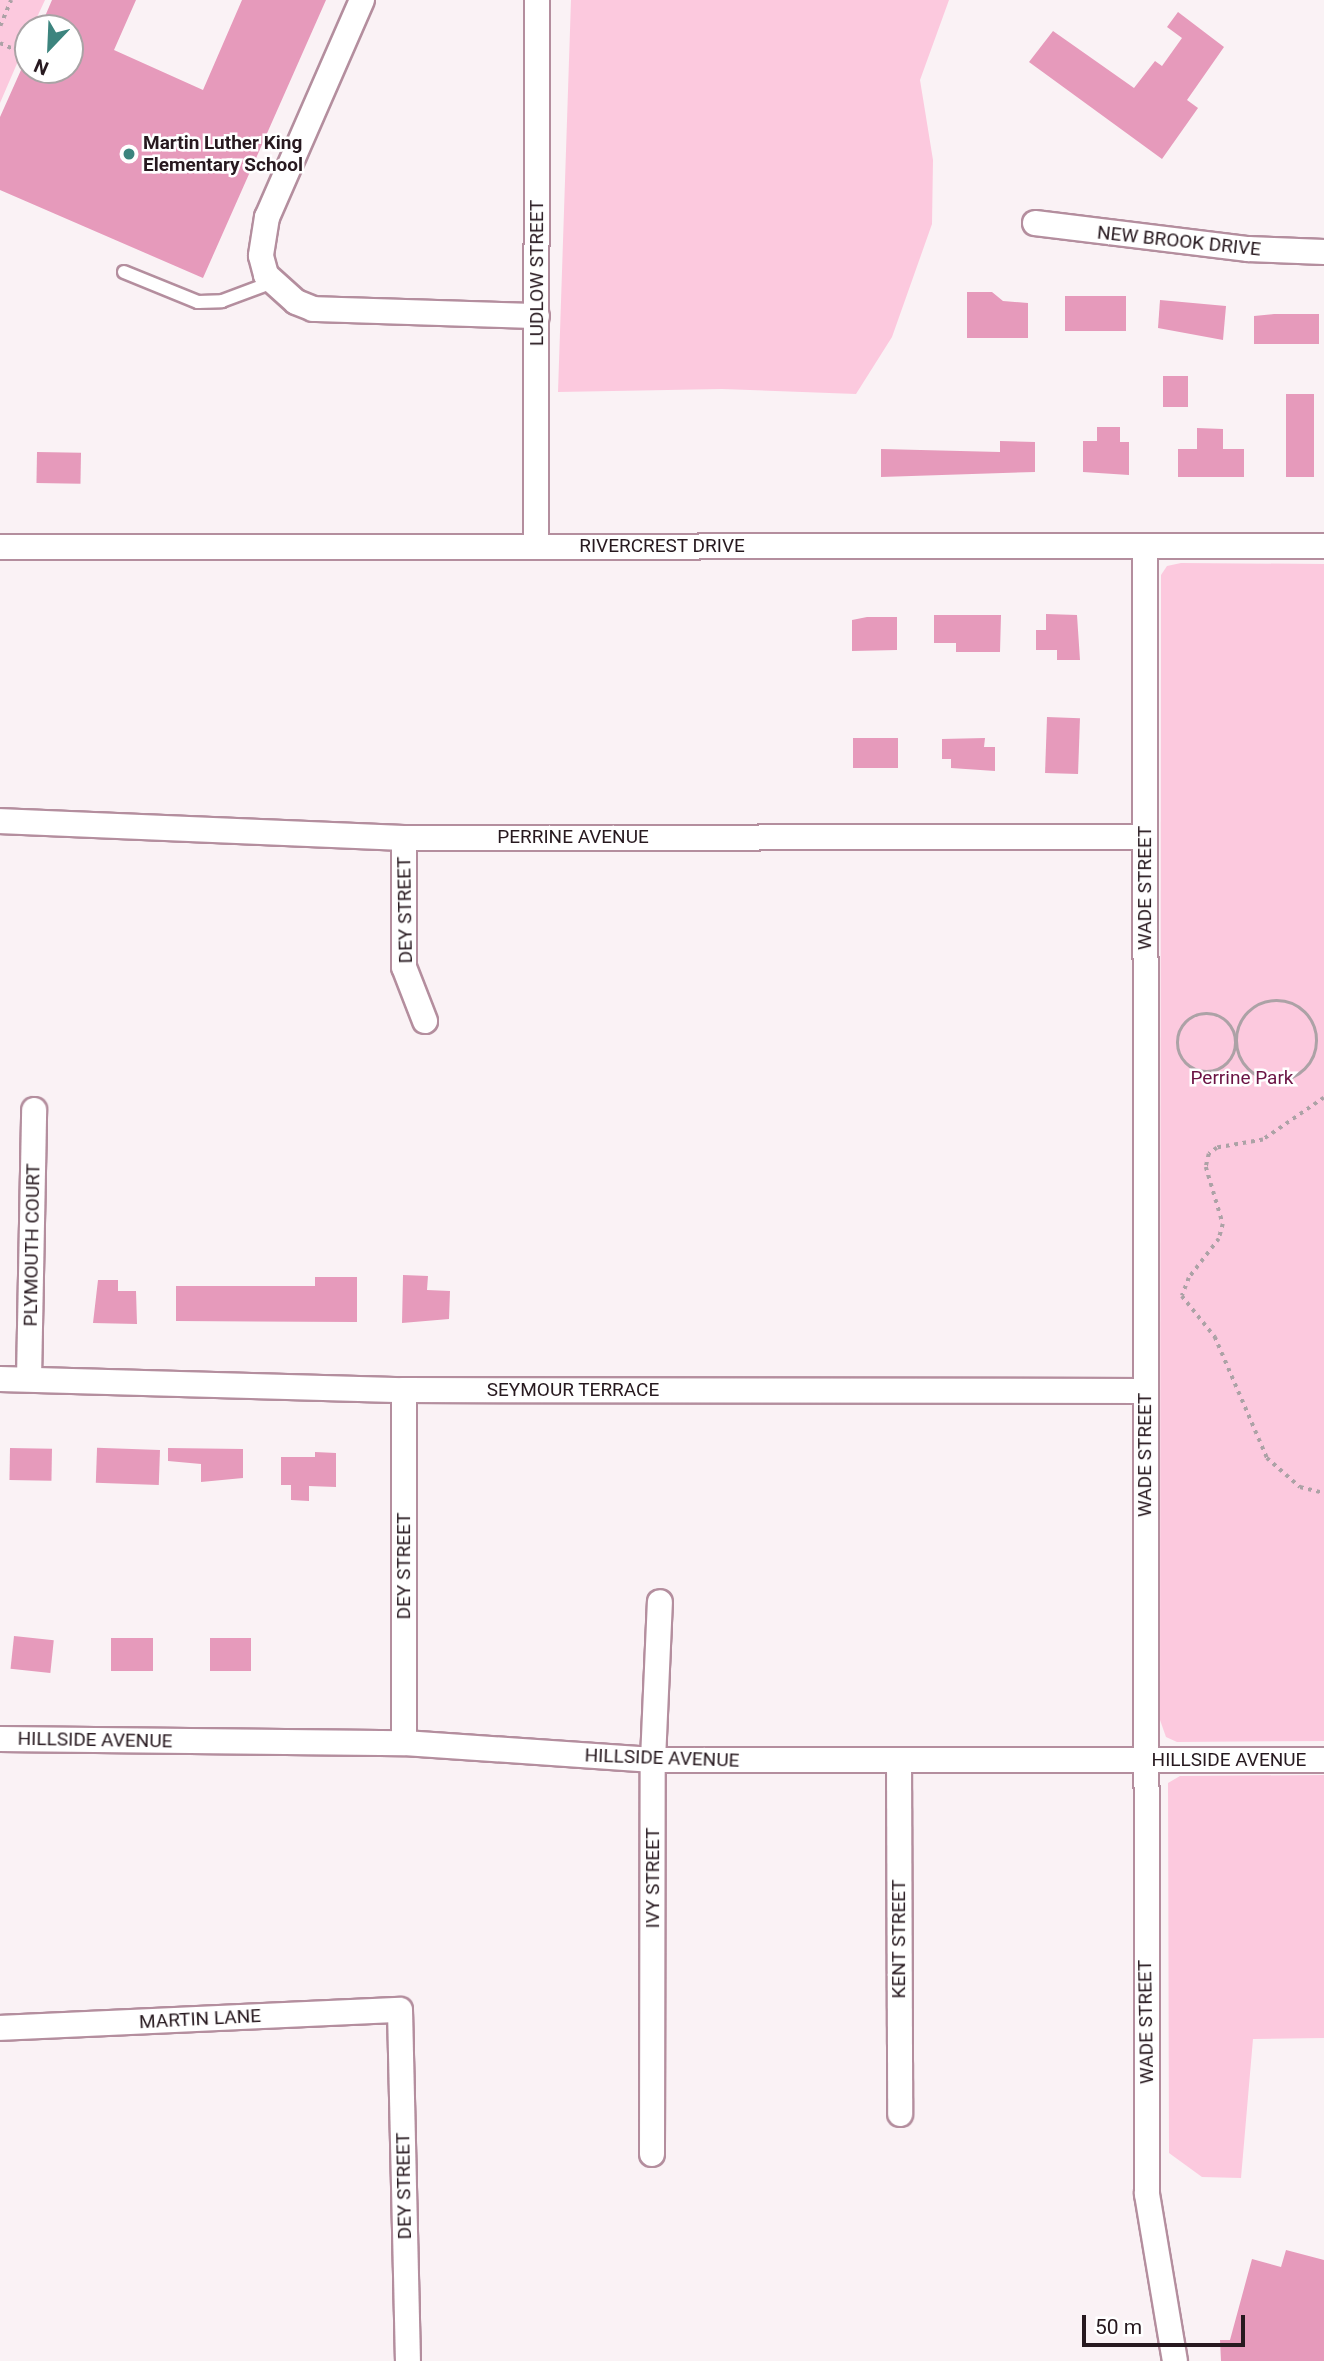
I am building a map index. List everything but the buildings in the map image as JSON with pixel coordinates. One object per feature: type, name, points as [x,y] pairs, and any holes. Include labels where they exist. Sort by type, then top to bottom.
[{"type":"street","points":[[362,0],[267,216],[261,256],[273,282],[296,302],[339,313],[537,316]]},
{"type":"street","name":"LUDLOW STREET","points":[[536,546],[537,0]]},
{"type":"street","name":"NEW BROOK DRIVE","points":[[1035,223],[1248,249],[1324,252]]},
{"type":"street","name":"RIVERCREST DRIVE","points":[[0,547],[1324,546]]},
{"type":"street","name":"WADE STREET","points":[[1145,547],[1144,1761],[1147,2194],[1175,2361]]},
{"type":"street","name":"PERRINE AVENUE","points":[[0,821],[404,838],[1146,836]]},
{"type":"street","name":"DEY STREET","points":[[404,838],[404,967],[425,1021]]},
{"type":"street","name":"PLYMOUTH COURT","points":[[29,1379],[34,1110]]},
{"type":"street","name":"SEYMOUR TERRACE","points":[[0,1379],[404,1390],[1146,1391]]},
{"type":"street","name":"DEY STREET","points":[[404,1390],[404,1743]]},
{"type":"street","name":"IVY STREET","points":[[652,2154],[653,1760],[660,1602]]},
{"type":"street","name":"HILLSIDE AVENUE","points":[[0,1739],[404,1743],[653,1760],[899,1763],[1324,1760]]},
{"type":"street","name":"KENT STREET","points":[[899,1763],[900,2114]]},
{"type":"street","name":"DEY STREET","points":[[400,2010],[408,2361]]},
{"type":"street","name":"MARTIN LANE","points":[[0,2028],[400,2010]]},
{"type":"lane","points":[[124,272],[198,302],[222,301],[273,282]]},
{"type":"path","points":[[0,26],[11,0]]},
{"type":"path","points":[[1237,1042],[1234,1055],[1214,1071],[1189,1065],[1178,1042],[1181,1029],[1201,1014],[1225,1020],[1237,1042],[1245,1066],[1255,1075],[1279,1082],[1303,1073],[1317,1051],[1318,1038],[1309,1015],[1288,1002],[1276,1000],[1252,1009],[1244,1018],[1237,1042]]},
{"type":"path","points":[[1318,1038],[1324,1038]]},
{"type":"path","points":[[1324,1098],[1270,1136],[1217,1148],[1209,1154],[1206,1167],[1223,1224],[1219,1239],[1189,1278],[1182,1297],[1215,1337],[1267,1458],[1300,1486],[1324,1493]]},
{"type":"green space","points":[[0,0],[45,0],[38,14],[14,14],[14,70],[0,103]]},
{"type":"green space","points":[[571,0],[949,0],[920,80],[933,160],[932,224],[892,337],[856,394],[722,389],[558,392]]},
{"type":"green space","name":"Perrine Park","points":[[1181,563],[1324,564],[1324,1741],[1177,1742],[1166,1737],[1160,1720],[1161,575],[1167,566]]},
{"type":"green space","points":[[1324,1775],[1324,2038],[1253,2039],[1241,2178],[1202,2177],[1169,2153],[1168,1783],[1180,1776]]},
{"type":"place","name":"Martin Luther King Elementary School","points":[[129,154]]}]
